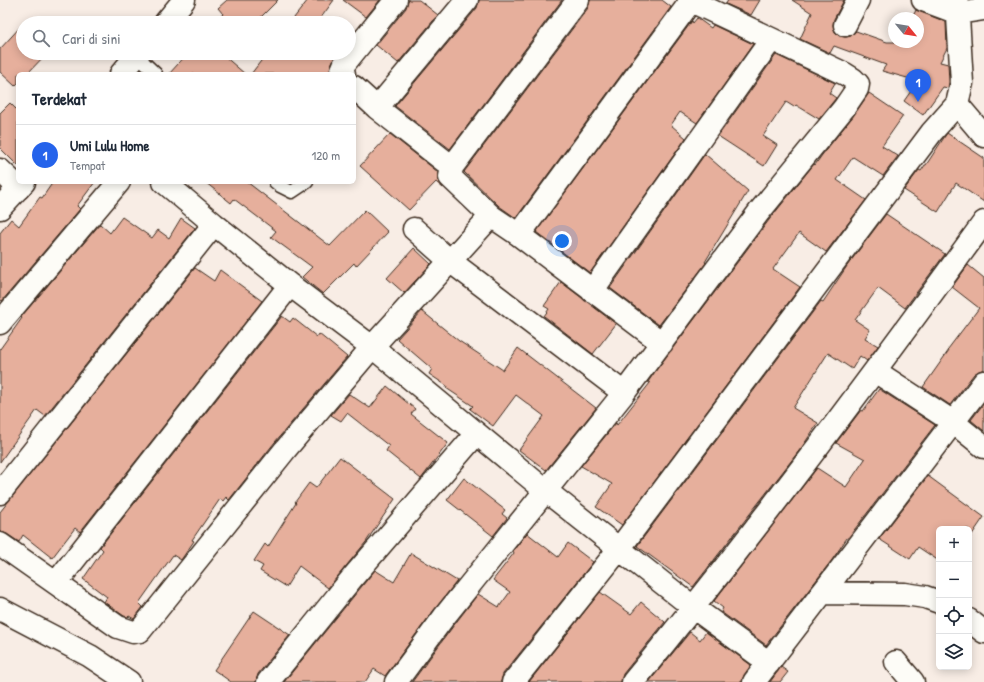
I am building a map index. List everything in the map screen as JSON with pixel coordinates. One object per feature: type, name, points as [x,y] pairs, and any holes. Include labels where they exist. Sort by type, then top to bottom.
[{"type":"street","points":[[171,16],[184,0]]},
{"type":"street","points":[[356,49],[396,0]]},
{"type":"street","points":[[377,108],[467,0]]},
{"type":"street","points":[[578,0],[452,167],[450,177],[491,216],[519,235],[662,343]]},
{"type":"street","points":[[396,682],[444,617],[624,393],[759,212],[844,108],[857,89],[858,84],[846,74],[771,40],[690,0],[519,235]]},
{"type":"street","points":[[845,25],[858,0]]},
{"type":"street","points":[[923,0],[984,9]]},
{"type":"street","points":[[513,682],[619,549],[932,132],[958,104],[962,83],[957,6]]},
{"type":"street","points":[[592,291],[771,40]]},
{"type":"street","points":[[123,72],[133,60]]},
{"type":"street","points":[[343,72],[342,70],[347,60]]},
{"type":"street","points":[[356,89],[377,108],[452,167]]},
{"type":"street","points":[[958,104],[984,136]]},
{"type":"street","points":[[0,170],[16,181]]},
{"type":"street","points":[[0,323],[118,184]]},
{"type":"street","points":[[166,184],[290,285],[372,347],[546,491],[694,608],[769,663]]},
{"type":"street","points":[[0,208],[22,185]]},
{"type":"street","points":[[0,544],[118,627],[133,632],[140,631],[285,450],[372,347],[491,216]]},
{"type":"street","points":[[633,682],[694,608],[813,454],[923,307],[984,222]]},
{"type":"street","points":[[0,494],[214,224]]},
{"type":"street","points":[[414,229],[450,261],[624,393]]},
{"type":"street","points":[[56,583],[290,285]]},
{"type":"street","points":[[875,371],[953,422],[984,447]]},
{"type":"street","points":[[754,682],[984,382]]},
{"type":"street","points":[[268,682],[353,578],[476,434]]},
{"type":"street","points":[[822,593],[905,594],[925,597],[936,601]]},
{"type":"street","points":[[0,609],[90,656],[130,682]]},
{"type":"street","points":[[972,622],[984,632]]},
{"type":"street","points":[[896,662],[913,682]]},
{"type":"lane","points":[[143,60],[154,72]]},
{"type":"lane","points":[[278,184],[292,192],[304,184]]},
{"type":"building","points":[[227,0],[278,0],[262,16],[221,16],[223,14],[218,8]]},
{"type":"building","points":[[308,0],[334,0],[322,16],[295,16]]},
{"type":"building","points":[[343,0],[380,0],[366,17]]},
{"type":"building","points":[[408,0],[419,0],[438,15],[398,63],[376,45],[406,8]]},
{"type":"building","points":[[479,0],[562,0],[450,149],[395,106],[477,8]]},
{"type":"building","points":[[590,0],[662,0],[671,7],[516,218],[499,206],[464,172],[588,8]]},
{"type":"building","points":[[728,0],[760,0],[751,15],[726,4]]},
{"type":"building","points":[[792,0],[844,0],[834,19],[833,25],[835,32],[839,36],[845,37],[851,36],[856,31],[888,42],[888,48],[924,48],[924,13],[946,22],[947,48],[940,62],[948,64],[948,88],[943,87],[923,115],[904,101],[918,81],[882,71],[886,65],[834,46],[830,53],[800,39],[812,13]]},
{"type":"building","points":[[697,18],[711,28],[713,25],[753,44],[697,123],[680,112],[671,125],[686,138],[590,273],[536,232],[692,21],[693,23]]},
{"type":"building","points":[[16,32],[16,60],[40,60],[29,72],[16,72],[15,86],[0,72],[0,49]]},
{"type":"building","points":[[776,55],[835,83],[829,93],[836,98],[819,119],[796,105],[794,107],[786,102],[763,136],[777,145],[764,166],[718,136]]},
{"type":"building","points":[[182,60],[229,60],[243,72],[171,72]]},
{"type":"building","points":[[262,60],[334,60],[330,72],[253,72]]},
{"type":"building","points":[[869,93],[903,116],[882,146],[898,156],[883,176],[853,157],[837,180],[866,200],[826,252],[799,233],[773,269],[800,287],[622,525],[596,507],[612,484],[581,466],[616,423],[617,425],[650,383],[648,382],[654,373],[769,220],[814,164],[815,165],[854,115]]},
{"type":"building","points":[[10,103],[16,109],[16,164],[0,148],[0,113]]},
{"type":"building","points":[[947,133],[984,158],[984,202],[956,183],[938,212],[904,190],[919,170],[921,171],[926,165]]},
{"type":"building","points":[[390,134],[438,172],[438,180],[443,188],[436,182],[409,210],[360,166]]},
{"type":"building","points":[[705,154],[748,191],[705,262],[706,263],[659,325],[610,288]]},
{"type":"building","points":[[52,184],[94,184],[77,206],[80,209],[2,301],[0,300],[0,233],[11,219],[19,226],[40,197],[42,198]]},
{"type":"building","points":[[207,184],[250,184],[330,246],[365,210],[388,232],[356,266],[354,263],[323,294],[302,277],[312,267],[271,237],[276,231],[234,199],[231,203]]},
{"type":"building","points":[[886,214],[945,254],[905,308],[878,288],[855,320],[870,330],[865,338],[878,346],[867,361],[860,356],[852,369],[828,353],[793,408],[818,423],[802,447],[693,587],[637,546],[821,301],[823,302],[847,266]]},
{"type":"building","points":[[122,217],[152,238],[158,230],[169,238],[181,218],[195,228],[45,416],[37,410],[0,462],[0,349],[22,318],[21,317],[100,224],[110,233]]},
{"type":"building","points":[[414,248],[431,264],[404,293],[387,278]]},
{"type":"building","points":[[968,265],[984,278],[984,370],[974,374],[950,405],[923,387],[949,350],[948,349],[979,308],[952,287]]},
{"type":"building","points":[[195,268],[214,281],[220,270],[262,301],[80,532],[75,528],[52,558],[23,535],[19,542],[7,534],[0,532],[0,512]]},
{"type":"building","points":[[561,282],[616,324],[593,354],[544,316],[549,309],[544,306]]},
{"type":"building","points":[[422,311],[459,341],[503,370],[518,348],[596,408],[546,470],[519,450],[544,416],[516,395],[493,426],[470,409],[473,406],[446,388],[447,386],[429,374],[432,369],[397,339]]},
{"type":"building","points":[[282,316],[290,322],[293,318],[317,337],[319,334],[347,357],[275,442],[229,500],[226,497],[223,501],[220,499],[192,540],[194,541],[181,560],[173,555],[139,603],[143,607],[134,619],[129,616],[124,616],[104,602],[107,597],[83,579],[103,550],[100,547]]},
{"type":"building","points":[[387,386],[415,409],[411,414],[448,443],[421,479],[386,451],[389,446],[347,413],[341,421],[331,415],[349,394],[370,408]]},
{"type":"building","points":[[879,389],[935,425],[766,645],[721,612],[723,608],[714,601],[817,468],[846,487],[865,459],[836,443]]},
{"type":"building","points":[[984,403],[984,431],[971,420]]},
{"type":"building","points":[[340,457],[395,499],[366,542],[328,588],[299,566],[286,587],[260,571],[263,566],[254,561],[265,544],[268,547],[296,503],[295,502],[309,483],[316,488]]},
{"type":"building","points":[[928,476],[984,517],[972,535],[972,526],[936,526],[936,559],[918,547],[910,559],[879,539]]},
{"type":"building","points":[[464,478],[505,510],[502,514],[507,518],[493,536],[447,500]]},
{"type":"building","points":[[527,533],[558,557],[568,543],[593,562],[503,674],[501,682],[412,682],[478,594],[499,607],[510,592],[493,580]]},
{"type":"building","points":[[411,553],[457,581],[385,676],[374,669],[365,682],[284,682],[375,570],[394,582]]},
{"type":"building","points":[[600,592],[631,614],[641,602],[665,622],[623,674],[621,682],[529,682]]},
{"type":"building","points":[[254,611],[290,635],[258,674],[256,682],[231,682],[214,670]]},
{"type":"building","points":[[690,632],[700,640],[706,632],[751,665],[744,675],[742,682],[649,682]]},
{"type":"building","points":[[781,667],[788,672],[780,682],[770,682]]},
{"type":"place","name":"Umi Lulu Home","points":[[918,102]]}]
